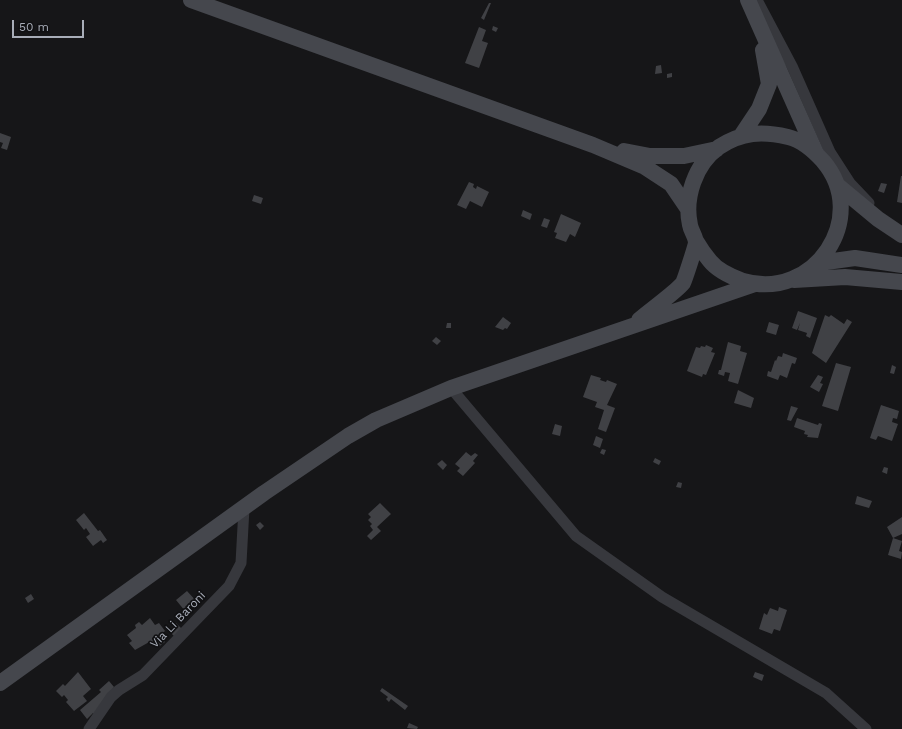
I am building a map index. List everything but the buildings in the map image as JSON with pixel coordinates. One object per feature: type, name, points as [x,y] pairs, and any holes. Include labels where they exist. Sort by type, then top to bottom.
[{"type":"main road","points":[[191,0],[593,144],[645,167],[671,184],[688,209]]},
{"type":"main road","points":[[748,0],[816,153]]},
{"type":"main road","points":[[741,136],[759,108],[769,84],[760,29]]},
{"type":"main road","points":[[593,144],[650,156],[684,156],[717,149],[741,136],[768,133],[793,138],[816,153],[828,167],[837,185],[841,205],[839,226],[831,246],[819,262],[806,273],[790,281]]},
{"type":"main road","points":[[717,149],[702,166],[692,186],[688,209],[690,226],[696,242],[710,262],[731,277],[755,284],[773,285],[790,281],[845,277],[902,282]]},
{"type":"main road","points":[[837,185],[878,219],[902,235]]},
{"type":"main road","points":[[633,325],[683,283],[696,242]]},
{"type":"main road","points":[[819,262],[855,258],[902,265]]},
{"type":"main road","points":[[683,283],[693,305]]},
{"type":"main road","points":[[0,683],[244,508],[348,436],[376,420],[451,388],[755,284]]},
{"type":"street","points":[[757,0],[792,66],[830,152],[850,183],[871,206],[878,219],[895,224],[902,229]]},
{"type":"street","points":[[451,388],[576,536],[662,597],[826,693],[866,729]]},
{"type":"street","name":"Via Li Baroni","points":[[89,729],[111,698],[119,690],[143,675],[229,586],[241,563],[244,508]]}]
